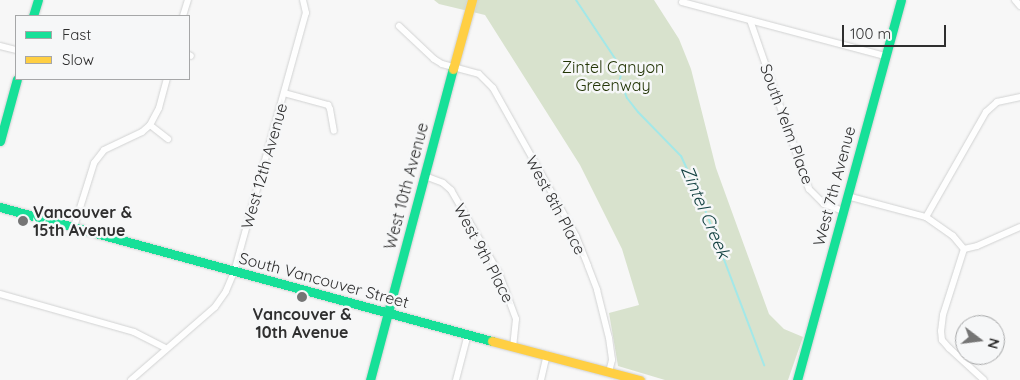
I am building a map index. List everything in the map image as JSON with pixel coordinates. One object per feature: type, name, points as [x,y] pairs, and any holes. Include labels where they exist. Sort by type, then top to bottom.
[{"type":"street","points":[[33,15],[38,0]]},
{"type":"street","points":[[183,15],[188,0]]},
{"type":"street","name":"West 12th Avenue","points":[[131,380],[219,302],[234,272],[306,13],[303,0]]},
{"type":"street","name":"West 10th Avenue","points":[[370,380],[472,0]]},
{"type":"street","name":"West 7th Avenue","points":[[797,380],[900,0]]},
{"type":"street","points":[[682,2],[885,56]]},
{"type":"street","name":"South Yelm Place","points":[[750,20],[809,188],[824,204],[843,211]]},
{"type":"street","name":"West 8th Place","points":[[399,26],[434,59],[442,64],[479,74],[492,88],[576,236],[603,312],[612,356],[609,372]]},
{"type":"street","points":[[0,46],[15,50]]},
{"type":"street","points":[[0,141],[17,80]]},
{"type":"street","points":[[74,228],[91,170],[98,157],[109,147],[142,132],[150,125],[159,108],[166,80]]},
{"type":"street","points":[[284,93],[328,105],[334,132]]},
{"type":"street","points":[[926,217],[979,120],[997,102],[1020,97]]},
{"type":"street","points":[[150,125],[168,139]]},
{"type":"street","name":"West 9th Place","points":[[425,176],[443,183],[451,190],[499,273],[516,319],[514,346]]},
{"type":"street","points":[[847,196],[926,217],[953,236],[964,248]]},
{"type":"street","name":"South Vancouver Street","points":[[0,207],[234,272],[635,379]]},
{"type":"street","points":[[964,248],[977,246],[1020,227]]},
{"type":"street","points":[[964,248],[942,315],[942,340],[984,380]]},
{"type":"street","points":[[0,294],[134,332],[166,348]]},
{"type":"street","points":[[456,380],[468,334]]},
{"type":"street","points":[[541,380],[548,355]]},
{"type":"green space","name":"Zintel Canyon Greenway","points":[[434,0],[654,0],[679,39],[691,69],[716,168],[769,314],[784,329],[803,337],[788,380],[665,380],[618,366],[609,313],[639,305],[622,249],[580,165],[485,15],[439,4]]},
{"type":"waterway","name":"Zintel Creek","points":[[576,0],[622,69],[620,79],[627,98],[681,156],[701,199],[764,365]]},
{"type":"traffic: fast","points":[[33,15],[38,0]]},
{"type":"traffic: fast","points":[[797,380],[901,0]]},
{"type":"traffic: fast","points":[[370,380],[453,69]]},
{"type":"traffic: fast","points":[[0,141],[17,80]]},
{"type":"traffic: fast","points":[[0,207],[492,341]]},
{"type":"traffic: slow","points":[[453,69],[472,0]]},
{"type":"traffic: slow","points":[[492,341],[640,380]]},
{"type":"place","name":"Vancouver & 15th Avenue","points":[[23,221]]},
{"type":"place","name":"Vancouver & 10th Avenue","points":[[302,297]]}]
